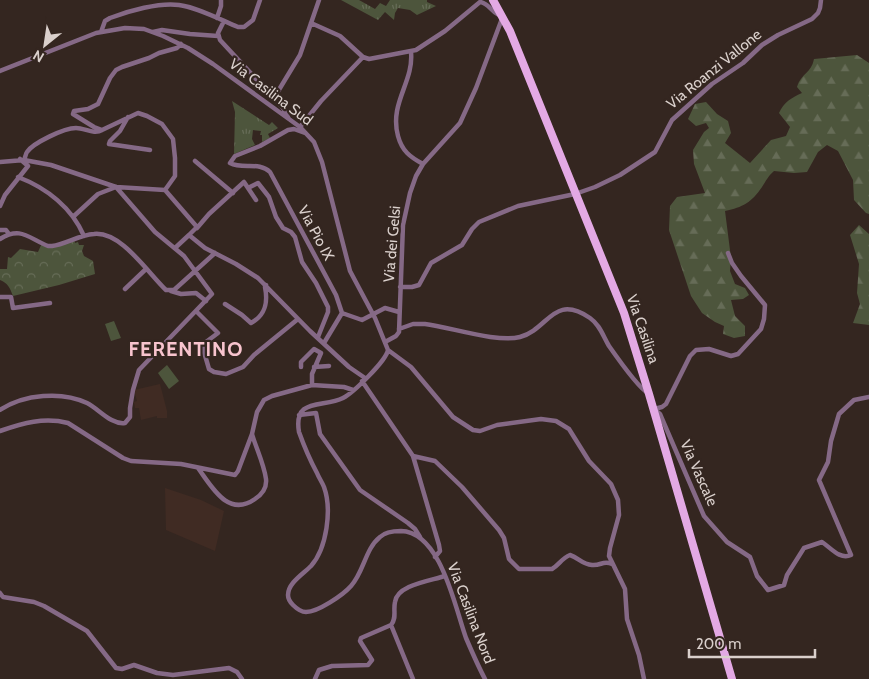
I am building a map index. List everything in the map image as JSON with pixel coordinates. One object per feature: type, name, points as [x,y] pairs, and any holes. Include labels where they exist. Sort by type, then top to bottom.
[{"type":"main road","name":"Via Casilina","points":[[493,0],[503,16],[624,313],[650,394],[732,679]]},
{"type":"street","points":[[185,0],[186,6]]},
{"type":"street","points":[[217,18],[221,0]]},
{"type":"street","points":[[101,32],[106,20],[118,15],[170,4],[186,6],[239,27],[247,26],[254,18],[260,0]]},
{"type":"street","points":[[274,98],[298,60],[319,0]]},
{"type":"street","name":"Via Roanzi Vallone","points":[[400,287],[419,285],[431,263],[462,245],[479,222],[518,206],[575,194],[595,187],[620,175],[655,152],[672,120],[712,84],[743,63],[762,45],[812,19],[818,13],[821,0]]},
{"type":"street","points":[[311,23],[340,36],[363,57],[369,58],[411,52],[446,30],[479,2],[485,3],[495,14],[503,16]]},
{"type":"street","name":"Via dei Gelsi","points":[[400,328],[399,312],[404,214],[412,185],[423,164],[460,123],[476,88],[503,16]]},
{"type":"street","points":[[218,36],[224,21]]},
{"type":"street","name":"Via Casilina Sud","points":[[0,71],[101,32],[130,28],[153,32],[181,44],[204,58],[300,127],[314,142],[320,154],[344,250],[352,274],[388,350]]},
{"type":"street","points":[[153,32],[162,30],[218,36]]},
{"type":"street","points":[[218,36],[222,43],[284,109],[290,120]]},
{"type":"street","points":[[100,129],[73,114],[73,112],[88,109],[98,104],[110,78],[118,68],[177,48],[181,44]]},
{"type":"street","points":[[411,52],[412,66],[401,96],[395,124],[399,142],[404,151],[423,164]]},
{"type":"street","points":[[300,127],[321,101],[363,57]]},
{"type":"street","points":[[22,159],[31,148],[51,136],[70,128],[79,128],[96,133],[100,129],[133,114],[143,114],[162,124],[173,139],[175,173],[165,190]]},
{"type":"street","points":[[128,117],[124,126],[109,144],[150,150]]},
{"type":"street","name":"Via Pio IX","points":[[306,133],[289,130],[235,156],[230,162],[236,165],[262,166],[270,172],[336,295],[342,313]]},
{"type":"street","points":[[0,206],[18,177],[28,166],[22,159]]},
{"type":"street","points":[[0,162],[22,159],[51,165],[116,187],[165,190],[197,228]]},
{"type":"street","points":[[195,161],[233,193]]},
{"type":"street","points":[[18,177],[31,182],[46,192],[74,216],[84,236]]},
{"type":"street","points":[[175,248],[244,182],[256,200]]},
{"type":"street","points":[[248,188],[258,184],[261,186],[283,228],[291,232],[295,237],[302,262],[328,306],[329,311],[318,337]]},
{"type":"street","points":[[74,216],[98,194],[116,187]]},
{"type":"street","points":[[0,410],[20,400],[32,397],[56,397],[86,403],[121,424],[127,422],[130,417],[133,390],[139,370],[212,294],[196,271],[175,248],[166,243],[142,219],[116,187]]},
{"type":"street","points":[[0,230],[6,230],[9,234]]},
{"type":"street","points":[[0,239],[9,234],[20,234],[48,246],[94,234],[111,236],[122,243],[166,290],[181,294],[196,293],[206,301]]},
{"type":"street","points":[[189,235],[205,248],[246,270],[266,285],[298,319],[363,380],[413,456],[440,545],[440,551],[435,556]]},
{"type":"street","points":[[166,290],[174,290],[215,253]]},
{"type":"street","points":[[654,409],[666,404],[690,356],[696,350],[708,349],[731,356],[738,354],[761,329],[765,305],[732,264],[728,253]]},
{"type":"street","points":[[125,289],[146,270]]},
{"type":"street","points":[[225,304],[242,315],[251,324],[266,307],[266,285]]},
{"type":"street","points":[[0,297],[11,298],[13,308],[50,303]]},
{"type":"street","points":[[324,342],[342,313],[362,320],[385,308],[399,312]]},
{"type":"street","points":[[385,342],[397,335],[400,328],[413,324],[425,324],[497,338],[512,338],[527,334],[559,311],[573,310],[587,316],[599,327],[612,350],[640,388],[650,394]]},
{"type":"street","points":[[196,312],[218,333],[202,345],[209,369],[226,374],[243,367],[254,355],[298,319]]},
{"type":"street","points":[[302,367],[301,362],[314,349],[321,353],[312,374],[312,385]]},
{"type":"street","points":[[421,538],[406,531],[390,532],[380,536],[375,542],[359,576],[349,588],[315,610],[307,612],[295,607],[288,596],[290,587],[318,557],[325,535],[328,509],[324,486],[298,432],[297,423],[299,415],[306,408],[343,398],[385,358],[388,350],[413,368],[453,417],[473,430],[480,431],[495,425],[540,419],[555,420],[566,427],[590,463],[612,487],[617,497],[619,515],[609,552],[612,564],[624,589],[628,620],[644,679]]},
{"type":"street","points":[[314,367],[329,366]]},
{"type":"street","points":[[0,430],[22,423],[59,420],[68,422],[123,458],[131,461],[181,464],[235,475],[252,434],[256,412],[264,400],[312,385],[344,387],[353,390]]},
{"type":"street","name":"Via Vascale","points":[[654,409],[660,414],[704,516],[727,542],[750,557],[757,576],[768,590],[784,585],[804,548],[822,542],[841,556],[847,557],[851,555],[819,480],[828,462],[831,441],[839,414],[854,400],[869,396]]},
{"type":"street","name":"Via Casilina Nord","points":[[299,415],[316,413],[320,434],[360,490],[408,522],[435,556],[445,576],[466,637],[485,679]]},
{"type":"street","points":[[198,467],[217,494],[225,501],[230,504],[242,505],[251,502],[263,491],[266,479],[252,434]]},
{"type":"street","points":[[413,456],[435,461],[462,487],[499,530],[504,538],[509,559],[519,569],[552,569],[565,556],[570,555],[580,562],[594,565],[603,561],[612,564]]},
{"type":"street","points":[[315,679],[319,670],[327,667],[368,665],[372,660],[360,641],[362,638],[391,625],[395,617],[395,599],[401,590],[445,576]]},
{"type":"street","points":[[0,593],[4,597],[34,602],[44,606],[87,631],[116,668],[122,669],[134,665],[157,673],[173,675],[229,668],[237,672],[242,679]]},
{"type":"street","points":[[391,625],[413,679]]},
{"type":"shaded area","points":[[160,384],[167,418],[157,418],[157,416],[141,420],[139,408],[135,408],[134,402],[137,401],[134,390]]},
{"type":"shaded area","points":[[165,488],[201,500],[224,511],[215,551],[166,530]]},
{"type":"green space","points":[[341,0],[359,0],[375,9],[380,3],[386,6],[390,0],[427,0],[427,2],[436,6],[417,15],[410,10],[398,8],[394,20],[385,12],[378,20]]},
{"type":"green space","points":[[857,55],[869,63],[869,214],[854,200],[853,180],[838,151],[827,145],[818,152],[807,172],[774,171],[750,201],[737,208],[725,211],[731,258],[730,271],[735,284],[745,288],[749,295],[743,299],[731,300],[735,316],[745,326],[745,336],[734,338],[723,334],[724,326],[702,313],[691,296],[669,230],[670,206],[677,197],[705,193],[694,164],[693,150],[704,132],[709,128],[706,123],[696,126],[688,119],[695,104],[706,102],[717,114],[728,121],[731,133],[725,143],[750,163],[771,140],[786,136],[790,127],[779,113],[788,101],[802,93],[797,87],[801,78],[811,68],[814,59]]},
{"type":"green space","points":[[232,101],[269,125],[272,122],[278,128],[268,134],[270,138],[262,142],[261,131],[253,130],[252,139],[255,145],[234,154],[235,112]]},
{"type":"green space","points":[[859,225],[869,234],[869,325],[853,323],[860,304],[857,293],[859,264],[850,235]]},
{"type":"green space","points":[[74,239],[75,243],[78,242],[79,245],[84,245],[82,251],[84,256],[93,261],[95,274],[13,296],[8,286],[0,280],[0,269],[7,269],[8,257],[11,258],[20,249],[38,252],[42,243],[46,247]]},
{"type":"green space","points":[[114,321],[121,338],[111,341],[105,324]]},
{"type":"green space","points":[[167,365],[179,381],[169,389],[158,373]]},
{"type":"district","name":"FERENTINO","points":[[186,349]]}]
